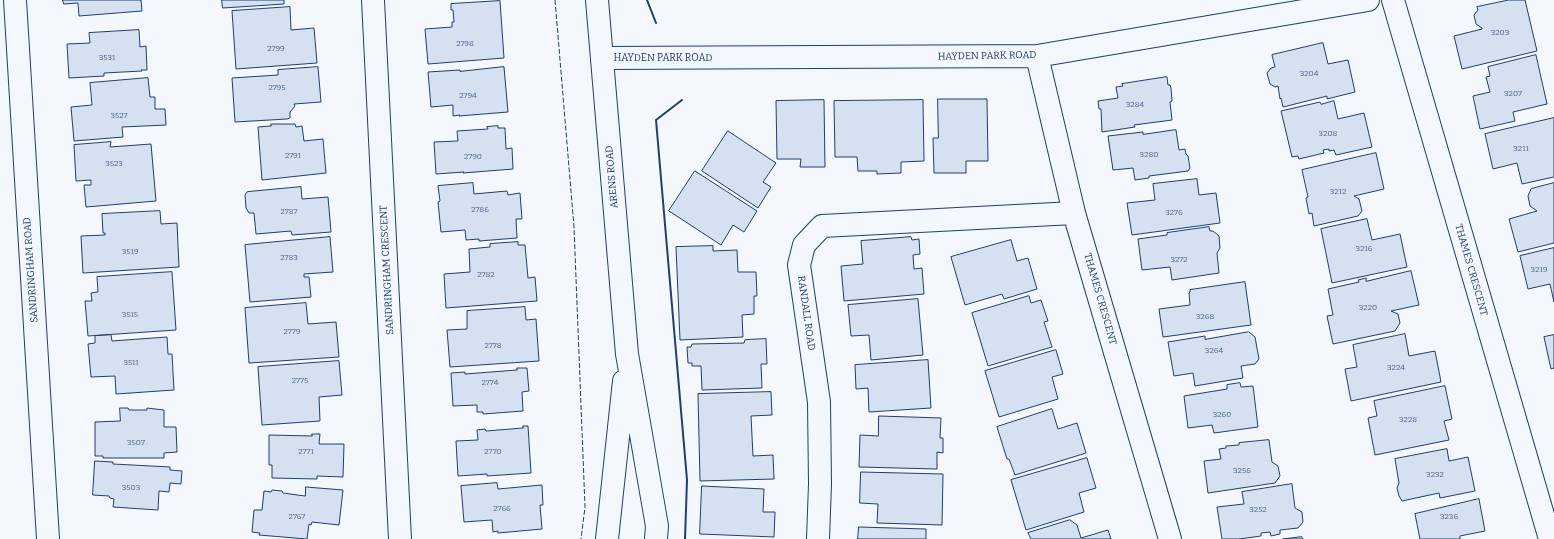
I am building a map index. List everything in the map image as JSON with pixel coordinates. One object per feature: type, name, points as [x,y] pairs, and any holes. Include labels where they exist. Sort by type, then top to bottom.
[{"type":"street","name":"SANDRINGHAM ROAD","points":[[14,0],[48,539]]},
{"type":"street","name":"SANDRINGHAM CRESCENT","points":[[373,0],[400,539]]},
{"type":"street","name":"ARENS ROAD","points":[[597,0],[627,354],[657,526],[656,539]]},
{"type":"street","name":"HAYDEN PARK ROAD","points":[[602,58],[1037,56],[1368,0]]},
{"type":"street","name":"THAMES CRESCENT","points":[[1393,0],[1550,539]]},
{"type":"street","name":"THAMES CRESCENT","points":[[1037,56],[1074,212],[1170,539]]},
{"type":"street","name":"RANDALL ROAD","points":[[818,539],[820,484],[819,402],[799,264],[804,245],[822,226],[1074,212]]},
{"type":"street","name":"ARENS ROAD","points":[[607,539],[627,354]]},
{"type":"building","points":[[63,0],[141,0],[142,11],[79,16],[78,3],[64,4]]},
{"type":"building","points":[[222,0],[284,0],[284,4],[223,8]]},
{"type":"building","points":[[1509,0],[1525,0],[1537,51],[1462,69],[1454,36],[1482,29],[1476,24],[1474,15],[1478,10],[1477,7]]},
{"type":"building","points":[[500,1],[504,58],[428,64],[425,29],[452,27],[452,22],[454,22],[451,4]]},
{"type":"building","points":[[290,7],[291,30],[314,28],[317,63],[236,69],[232,11]]},
{"type":"building","points":[[139,30],[140,47],[146,46],[147,70],[104,73],[104,76],[69,78],[67,44],[90,43],[89,33]]},
{"type":"building","points":[[1323,43],[1328,64],[1348,60],[1355,92],[1327,99],[1327,96],[1283,107],[1278,86],[1275,87],[1270,84],[1267,73],[1271,68],[1275,67],[1272,55]]},
{"type":"building","points":[[1536,55],[1547,104],[1513,112],[1515,121],[1480,129],[1473,96],[1490,92],[1486,77],[1490,76],[1488,67]]},
{"type":"building","points":[[318,67],[321,102],[294,104],[295,106],[290,112],[290,118],[287,119],[235,122],[232,78],[278,75],[278,70]]},
{"type":"building","points":[[504,67],[508,112],[453,116],[453,105],[431,107],[428,72]]},
{"type":"building","points":[[1167,77],[1168,85],[1170,85],[1171,88],[1172,101],[1170,102],[1172,120],[1134,125],[1135,127],[1102,132],[1101,109],[1099,109],[1098,101],[1118,98],[1116,87],[1123,86],[1122,84]]},
{"type":"building","points":[[148,78],[150,97],[155,97],[155,109],[165,109],[166,125],[122,127],[123,137],[74,141],[71,107],[92,105],[90,83]]},
{"type":"building","points":[[938,99],[987,99],[988,161],[966,161],[966,173],[934,173],[933,138],[938,138]]},
{"type":"building","points":[[824,100],[825,167],[800,167],[801,159],[777,159],[776,101]]},
{"type":"building","points":[[923,100],[924,161],[901,162],[901,173],[877,174],[877,171],[858,171],[857,157],[835,157],[834,101]]},
{"type":"building","points":[[1334,101],[1338,119],[1364,113],[1372,147],[1336,155],[1334,150],[1329,151],[1329,149],[1323,150],[1324,153],[1299,159],[1298,156],[1292,157],[1281,111],[1320,102],[1321,104]]},
{"type":"building","points":[[1554,118],[1554,177],[1522,184],[1517,163],[1493,169],[1485,134]]},
{"type":"building","points":[[271,124],[295,124],[296,127],[302,126],[304,141],[323,139],[326,173],[262,180],[258,127],[271,126]]},
{"type":"building","points":[[498,126],[498,128],[505,128],[506,149],[512,148],[513,169],[436,174],[434,142],[458,141],[457,131],[488,129],[487,127]]},
{"type":"building","points":[[1176,130],[1179,150],[1185,149],[1188,156],[1190,168],[1188,171],[1149,176],[1149,178],[1135,180],[1133,168],[1113,170],[1108,136]]},
{"type":"building","points":[[728,131],[776,163],[763,182],[771,187],[758,208],[702,171]]},
{"type":"building","points":[[111,142],[110,147],[151,144],[156,201],[86,207],[84,185],[91,185],[91,180],[76,181],[74,145]]},
{"type":"building","points":[[1376,153],[1384,189],[1354,196],[1359,199],[1362,211],[1358,216],[1314,226],[1312,213],[1309,214],[1306,198],[1308,197],[1302,170]]},
{"type":"building","points":[[695,171],[757,211],[744,232],[733,225],[721,245],[669,211]]},
{"type":"building","points":[[1197,179],[1199,195],[1216,193],[1220,223],[1132,235],[1127,203],[1155,200],[1153,184]]},
{"type":"building","points":[[473,183],[474,194],[507,191],[508,195],[520,193],[522,219],[516,219],[517,238],[479,241],[479,239],[466,240],[465,230],[441,232],[438,186]]},
{"type":"building","points":[[1554,183],[1554,243],[1518,252],[1509,219],[1537,211],[1530,206],[1528,196],[1531,189]]},
{"type":"building","points":[[301,187],[302,199],[328,197],[331,232],[292,235],[291,231],[256,234],[254,213],[249,213],[246,208],[245,195],[247,192]]},
{"type":"building","points":[[160,211],[161,224],[177,223],[179,267],[83,273],[81,236],[105,235],[105,233],[103,233],[102,214]]},
{"type":"building","points":[[1367,219],[1372,240],[1400,234],[1407,267],[1332,283],[1321,229]]},
{"type":"building","points":[[1209,227],[1210,231],[1213,231],[1219,236],[1220,248],[1217,253],[1219,273],[1172,280],[1170,267],[1142,270],[1138,239]]},
{"type":"building","points":[[330,237],[333,272],[304,274],[304,277],[309,277],[311,297],[250,302],[245,245]]},
{"type":"building","points":[[911,237],[912,240],[919,239],[920,254],[913,255],[914,269],[922,268],[924,294],[844,301],[841,266],[863,264],[861,241]]},
{"type":"building","points":[[1011,240],[1017,261],[1028,258],[1037,289],[1004,299],[1002,294],[965,305],[951,257]]},
{"type":"building","points":[[518,242],[518,245],[525,245],[528,278],[535,277],[537,301],[446,308],[444,274],[470,272],[469,249],[490,247],[490,244]]},
{"type":"building","points":[[713,246],[713,251],[737,250],[738,272],[756,272],[757,296],[754,296],[754,314],[742,315],[743,337],[680,340],[676,247]]},
{"type":"building","points":[[1554,248],[1554,302],[1550,284],[1528,289],[1520,256]]},
{"type":"building","points":[[1411,271],[1419,305],[1391,311],[1398,314],[1400,323],[1395,331],[1333,344],[1327,316],[1333,315],[1328,289],[1359,282],[1358,280],[1366,278],[1366,281]]},
{"type":"building","points":[[172,272],[176,330],[88,336],[85,301],[92,301],[91,293],[98,292],[97,277]]},
{"type":"building","points":[[1245,282],[1251,325],[1163,337],[1159,309],[1190,305],[1190,290]]},
{"type":"building","points":[[1029,296],[1031,303],[1041,300],[1048,321],[1044,322],[1052,347],[988,366],[972,313]]},
{"type":"building","points":[[918,299],[923,355],[871,360],[869,335],[851,336],[848,305]]},
{"type":"building","points":[[306,303],[308,324],[336,322],[339,357],[249,363],[245,308]]},
{"type":"building","points":[[525,307],[526,320],[536,319],[539,361],[450,367],[447,330],[467,329],[467,311]]},
{"type":"building","points":[[1249,332],[1255,337],[1259,359],[1255,364],[1241,366],[1243,378],[1195,386],[1193,373],[1174,376],[1168,342],[1205,336],[1205,339]]},
{"type":"building","points":[[1405,334],[1409,356],[1435,351],[1441,382],[1351,401],[1345,369],[1357,367],[1353,345]]},
{"type":"building","points":[[111,335],[112,341],[167,337],[168,354],[172,354],[174,390],[116,394],[115,376],[91,377],[88,344],[95,343],[95,336]]},
{"type":"building","points":[[1554,335],[1554,368],[1551,369],[1544,337]]},
{"type":"building","points":[[766,339],[767,364],[761,364],[762,388],[702,390],[701,366],[692,366],[692,363],[688,363],[687,347],[691,347],[692,344],[744,343],[745,340]]},
{"type":"building","points":[[1056,350],[1063,374],[1052,377],[1058,399],[999,417],[985,371]]},
{"type":"building","points":[[928,360],[931,408],[869,412],[868,388],[856,389],[855,365]]},
{"type":"building","points":[[339,361],[342,395],[319,397],[320,421],[262,425],[258,367]]},
{"type":"building","points":[[517,368],[527,368],[529,391],[522,392],[523,411],[483,414],[483,412],[477,412],[477,405],[453,406],[451,373],[465,372],[465,374],[517,370]]},
{"type":"building","points":[[1240,383],[1241,387],[1253,386],[1258,427],[1214,433],[1212,425],[1188,428],[1184,396],[1227,389],[1227,385]]},
{"type":"building","points":[[1445,386],[1452,419],[1444,421],[1449,440],[1375,455],[1368,418],[1377,416],[1374,401]]},
{"type":"building","points":[[771,392],[772,415],[751,416],[753,456],[773,455],[774,479],[700,481],[698,394]]},
{"type":"building","points":[[120,408],[128,408],[129,410],[147,410],[147,408],[164,410],[164,427],[176,427],[177,452],[164,453],[164,458],[103,458],[103,456],[95,456],[95,422],[120,421]]},
{"type":"building","points":[[1052,409],[1058,429],[1077,423],[1086,453],[1015,475],[1009,459],[1007,459],[997,427]]},
{"type":"building","points":[[879,416],[941,418],[940,438],[943,438],[943,453],[937,452],[937,469],[859,467],[860,435],[878,436]]},
{"type":"building","points":[[523,426],[528,426],[531,473],[458,476],[456,441],[478,440],[477,430],[485,429],[486,431],[523,428]]},
{"type":"building","points":[[312,434],[320,434],[319,444],[344,444],[343,477],[317,476],[317,479],[272,478],[272,465],[269,465],[269,435],[312,436]]},
{"type":"building","points":[[1269,440],[1272,462],[1278,466],[1280,476],[1275,483],[1208,493],[1204,461],[1221,459],[1219,449],[1226,448],[1226,446]]},
{"type":"building","points":[[1447,449],[1449,461],[1468,457],[1475,491],[1440,498],[1439,493],[1402,501],[1397,488],[1399,483],[1395,459]]},
{"type":"building","points":[[1087,458],[1096,488],[1079,493],[1084,512],[1026,530],[1011,480]]},
{"type":"building","points":[[95,461],[113,462],[113,464],[170,467],[170,470],[182,471],[181,484],[170,483],[169,492],[159,491],[158,510],[113,507],[114,499],[110,498],[109,496],[93,495]]},
{"type":"building","points":[[861,472],[943,474],[942,525],[877,523],[878,504],[860,503]]},
{"type":"building","points":[[497,483],[498,489],[542,485],[543,505],[540,505],[542,529],[498,533],[498,531],[493,532],[492,520],[464,522],[461,486]]},
{"type":"building","points":[[1292,484],[1295,508],[1302,512],[1303,522],[1298,528],[1280,530],[1280,534],[1271,536],[1270,532],[1261,533],[1261,536],[1239,539],[1222,539],[1217,507],[1244,504],[1242,492]]},
{"type":"building","points":[[702,486],[764,489],[763,512],[775,512],[774,537],[700,534]]},
{"type":"building","points":[[306,487],[343,490],[339,525],[312,522],[311,525],[309,524],[307,539],[259,535],[260,533],[252,532],[254,510],[262,510],[264,491],[282,491],[283,493],[305,496]]},
{"type":"building","points":[[1479,499],[1485,531],[1460,536],[1460,539],[1420,539],[1415,514]]},
{"type":"building","points":[[1070,520],[1077,525],[1081,538],[1108,530],[1111,539],[1031,539],[1028,533]]},
{"type":"building","points":[[859,527],[926,529],[926,539],[858,539]]},
{"type":"building","points":[[1302,537],[1303,539],[1283,539]]},
{"type":"fence","points":[[555,0],[574,227],[585,507],[581,539]]},
{"type":"wall","points":[[647,0],[656,23]]},
{"type":"wall","points":[[682,100],[656,120],[687,480],[685,539]]}]
